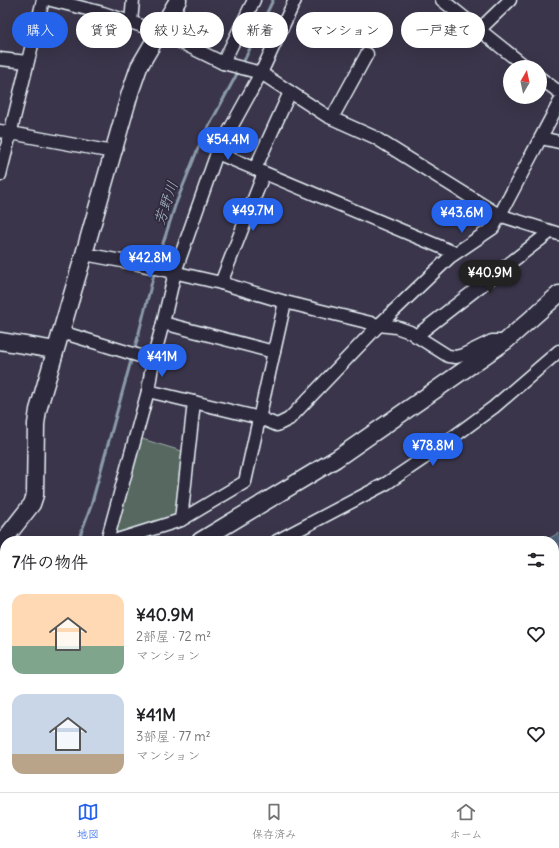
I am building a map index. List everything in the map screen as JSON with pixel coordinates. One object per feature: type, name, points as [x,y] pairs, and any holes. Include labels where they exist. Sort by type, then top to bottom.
[{"type":"street","points":[[0,175],[5,132],[27,62],[43,0]]},
{"type":"street","points":[[51,0],[99,12]]},
{"type":"street","points":[[132,12],[133,0]]},
{"type":"street","points":[[171,12],[178,0]]},
{"type":"street","points":[[223,63],[254,0]]},
{"type":"street","points":[[108,536],[148,391],[153,360],[175,272],[217,154],[261,73],[295,0]]},
{"type":"street","points":[[442,0],[457,12]]},
{"type":"street","points":[[485,24],[510,0]]},
{"type":"street","points":[[485,35],[517,60]]},
{"type":"street","points":[[7,527],[32,504],[35,495],[36,424],[38,410],[130,93],[140,67],[151,48]]},
{"type":"street","points":[[193,48],[223,63],[261,73],[332,118],[374,137],[499,215],[554,233]]},
{"type":"street","points":[[332,118],[367,54]]},
{"type":"street","points":[[0,59],[27,62]]},
{"type":"street","points":[[547,83],[559,92]]},
{"type":"street","points":[[220,283],[290,92]]},
{"type":"street","points":[[148,391],[260,418],[277,425],[289,419],[379,325],[450,257],[493,228],[559,103]]},
{"type":"street","points":[[5,132],[113,152]]},
{"type":"street","points":[[541,138],[559,142]]},
{"type":"street","points":[[217,154],[455,253]]},
{"type":"street","points":[[416,336],[554,233]]},
{"type":"street","points":[[84,254],[175,272],[220,283],[285,302],[379,325],[396,327],[410,332],[448,356],[456,357],[463,355],[492,341],[506,341]]},
{"type":"street","points":[[208,536],[336,459],[506,341],[559,294]]},
{"type":"street","points":[[130,536],[181,520],[244,482],[260,418],[285,302]]},
{"type":"street","points":[[163,323],[274,352]]},
{"type":"street","points":[[61,332],[153,360]]},
{"type":"street","points":[[0,341],[55,350]]},
{"type":"street","points":[[286,536],[387,483],[433,452],[494,407],[559,352]]},
{"type":"street","points":[[181,520],[194,402]]},
{"type":"green space","points":[[139,438],[188,453],[181,520],[125,536],[109,536]]},
{"type":"waterway","name":"芳野川","points":[[242,65],[273,0]]},
{"type":"waterway","name":"芳野川","points":[[156,265],[175,206],[201,141],[239,70]]},
{"type":"waterway","name":"芳野川","points":[[134,352],[155,270]]},
{"type":"waterway","name":"芳野川","points":[[80,536],[91,506],[132,357]]}]
